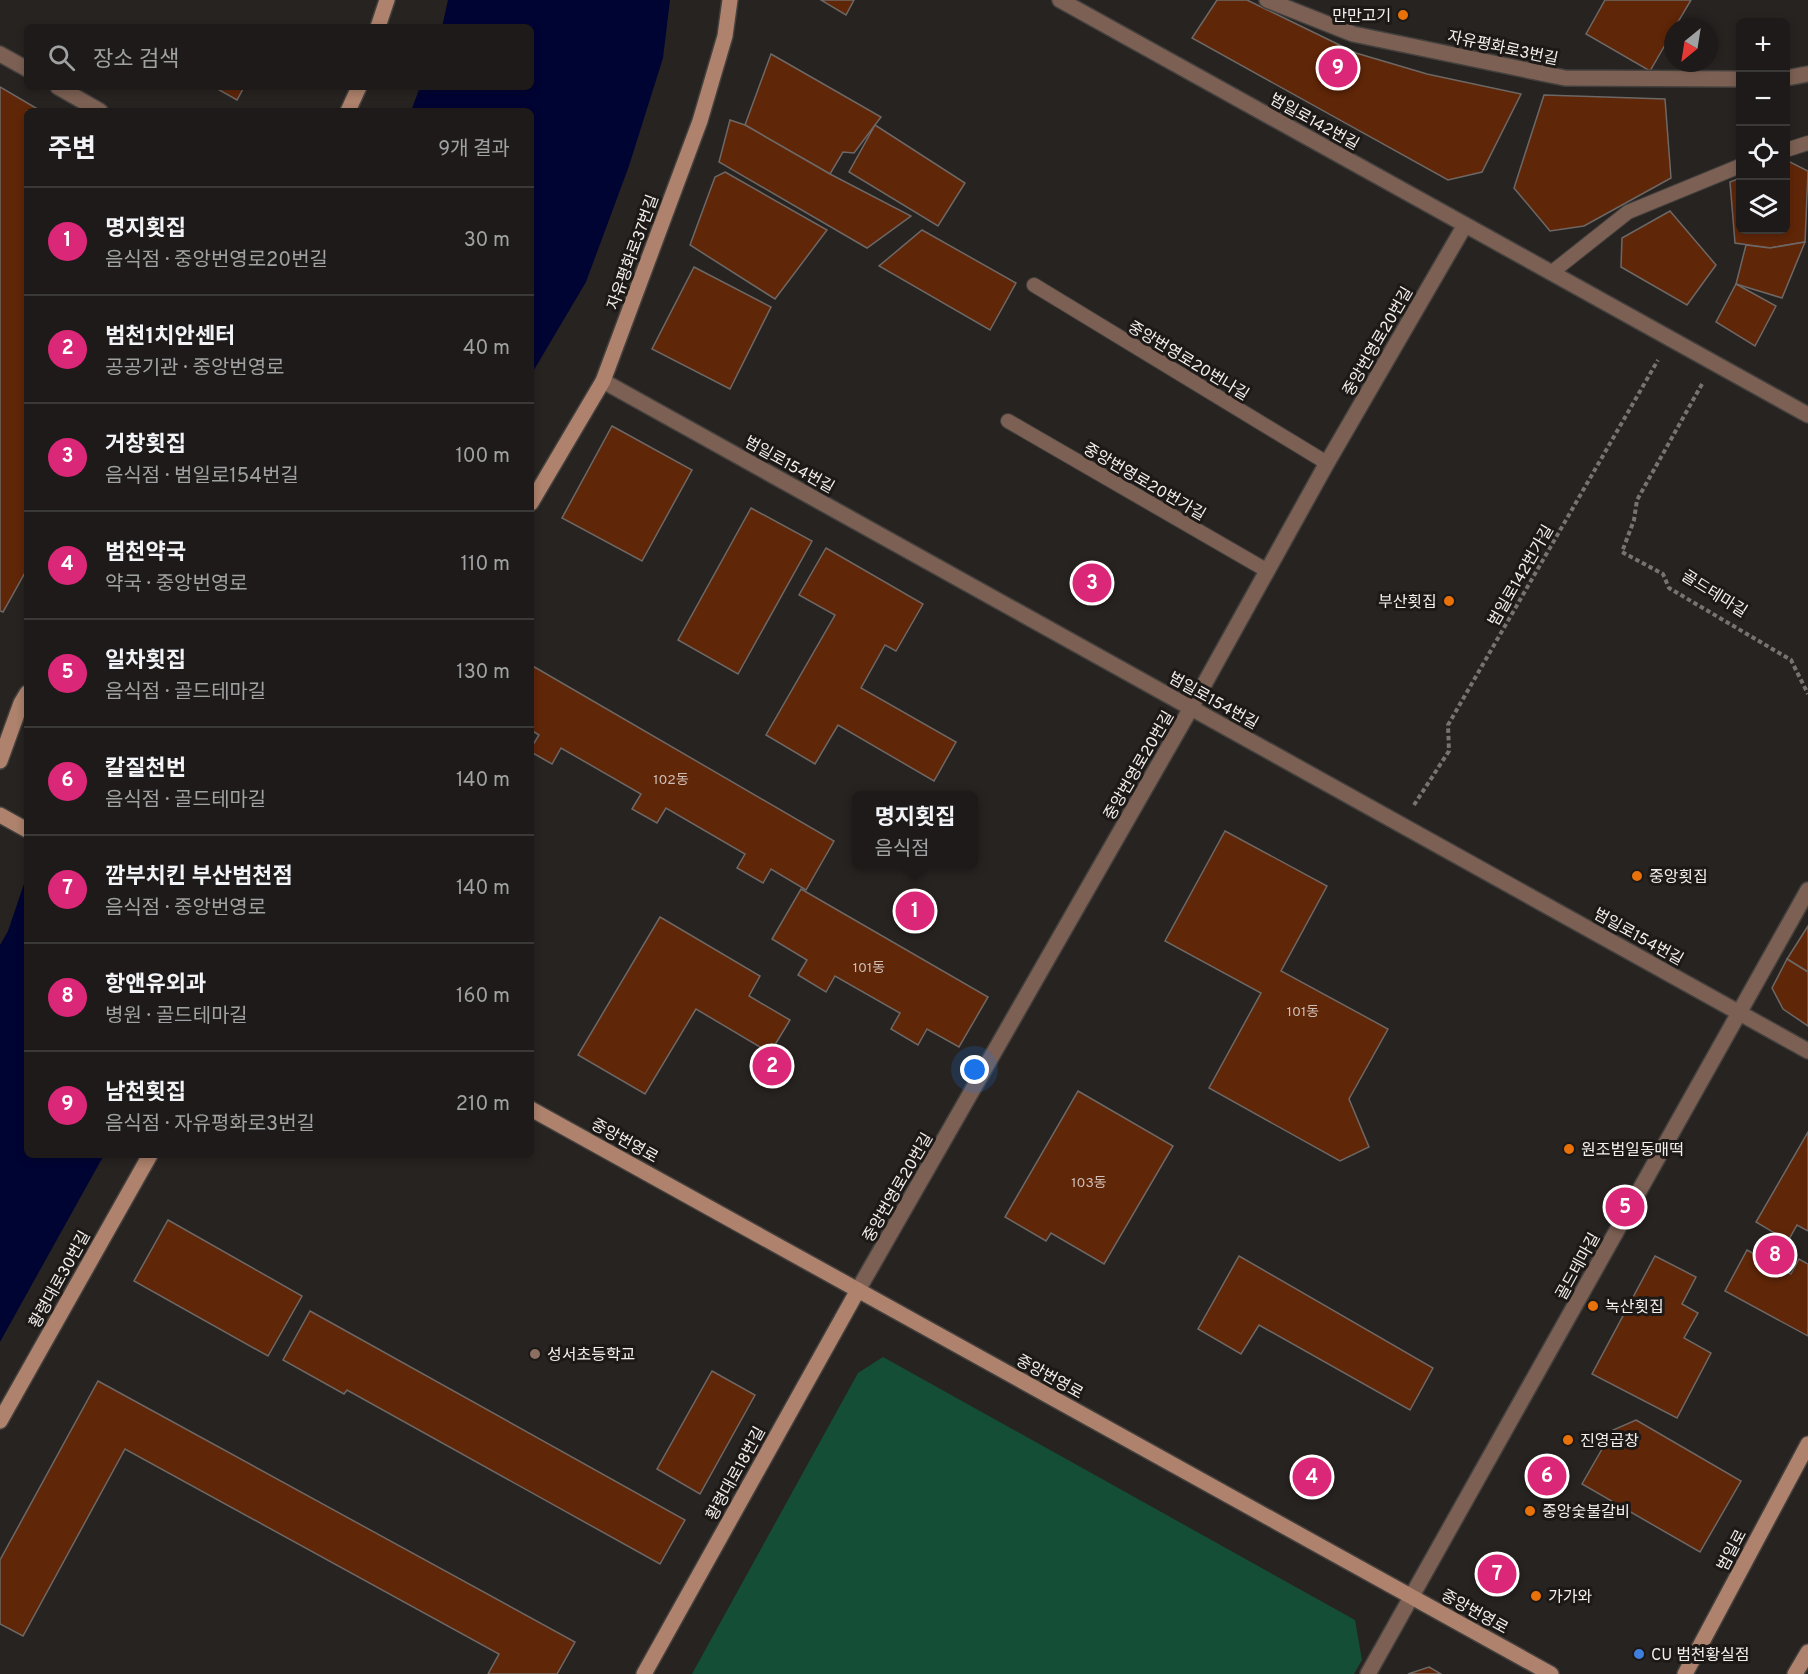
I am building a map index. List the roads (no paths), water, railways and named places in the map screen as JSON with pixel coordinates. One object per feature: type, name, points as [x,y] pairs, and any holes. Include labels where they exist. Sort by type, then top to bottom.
[{"type":"main road","points":[[379,24],[387,0]]},
{"type":"main road","name":"자유평화로37번길","points":[[534,497],[603,381],[700,121],[725,36],[730,0]]},
{"type":"main road","points":[[349,108],[358,90]]},
{"type":"main road","points":[[0,761],[24,698]]},
{"type":"main road","points":[[0,815],[21,826]]},
{"type":"main road","name":"중앙번영로","points":[[534,1111],[1551,1674]]},
{"type":"main road","name":"황령대로30번길","points":[[0,1421],[148,1158]]},
{"type":"main road","name":"황령대로18번길","points":[[644,1674],[858,1290]]},
{"type":"main road","name":"범일로","points":[[1685,1674],[1808,1444]]},
{"type":"main road","points":[[1795,1674],[1808,1652]]},
{"type":"street","name":"범일로142번길","points":[[1060,0],[1808,415]]},
{"type":"street","name":"자유평화로3번길","points":[[1267,0],[1353,34],[1565,78],[1736,79]]},
{"type":"street","points":[[0,54],[24,67]]},
{"type":"street","points":[[1790,77],[1808,75]]},
{"type":"street","points":[[63,90],[95,108]]},
{"type":"street","name":"중앙번영로20번길","points":[[858,1290],[1191,708],[1266,570],[1465,225]]},
{"type":"street","name":"범일로154번길","points":[[603,381],[1808,1051]]},
{"type":"street","name":"골드테마길","points":[[1368,1674],[1808,890]]},
{"type":"lane","points":[[1790,148],[1808,143]]},
{"type":"lane","points":[[1551,273],[1628,212],[1736,168]]},
{"type":"lane","name":"중앙번영로20번나길","points":[[1034,285],[1327,463]]},
{"type":"lane","name":"중앙번영로20번가길","points":[[1008,421],[1266,570]]},
{"type":"place","name":"만만고기","points":[[1403,15]]},
{"type":"place","name":"남천횟집","points":[[1338,68]]},
{"type":"place","name":"거창횟집","points":[[1092,583]]},
{"type":"place","name":"부산횟집","points":[[1449,601]]},
{"type":"place","name":"중앙횟집","points":[[1637,876]]},
{"type":"place","name":"명지횟집","points":[[915,911]]},
{"type":"place","name":"범천1치안센터","points":[[772,1066]]},
{"type":"place","name":"원조범일동매떡","points":[[1569,1149]]},
{"type":"place","name":"일차횟집","points":[[1625,1207]]},
{"type":"place","name":"항앤유외과","points":[[1775,1255]]},
{"type":"place","name":"녹산횟집","points":[[1593,1306]]},
{"type":"place","name":"성서초등학교","points":[[535,1354]]},
{"type":"place","name":"진영곱창","points":[[1568,1440]]},
{"type":"place","name":"칼질천번","points":[[1547,1476]]},
{"type":"place","name":"범천약국","points":[[1312,1477]]},
{"type":"place","name":"중앙숯불갈비","points":[[1530,1511]]},
{"type":"place","name":"깜부치킨 부산범천점","points":[[1497,1574]]},
{"type":"place","name":"가가와","points":[[1536,1596]]},
{"type":"place","name":"CU 범천황실점","points":[[1639,1654]]}]
